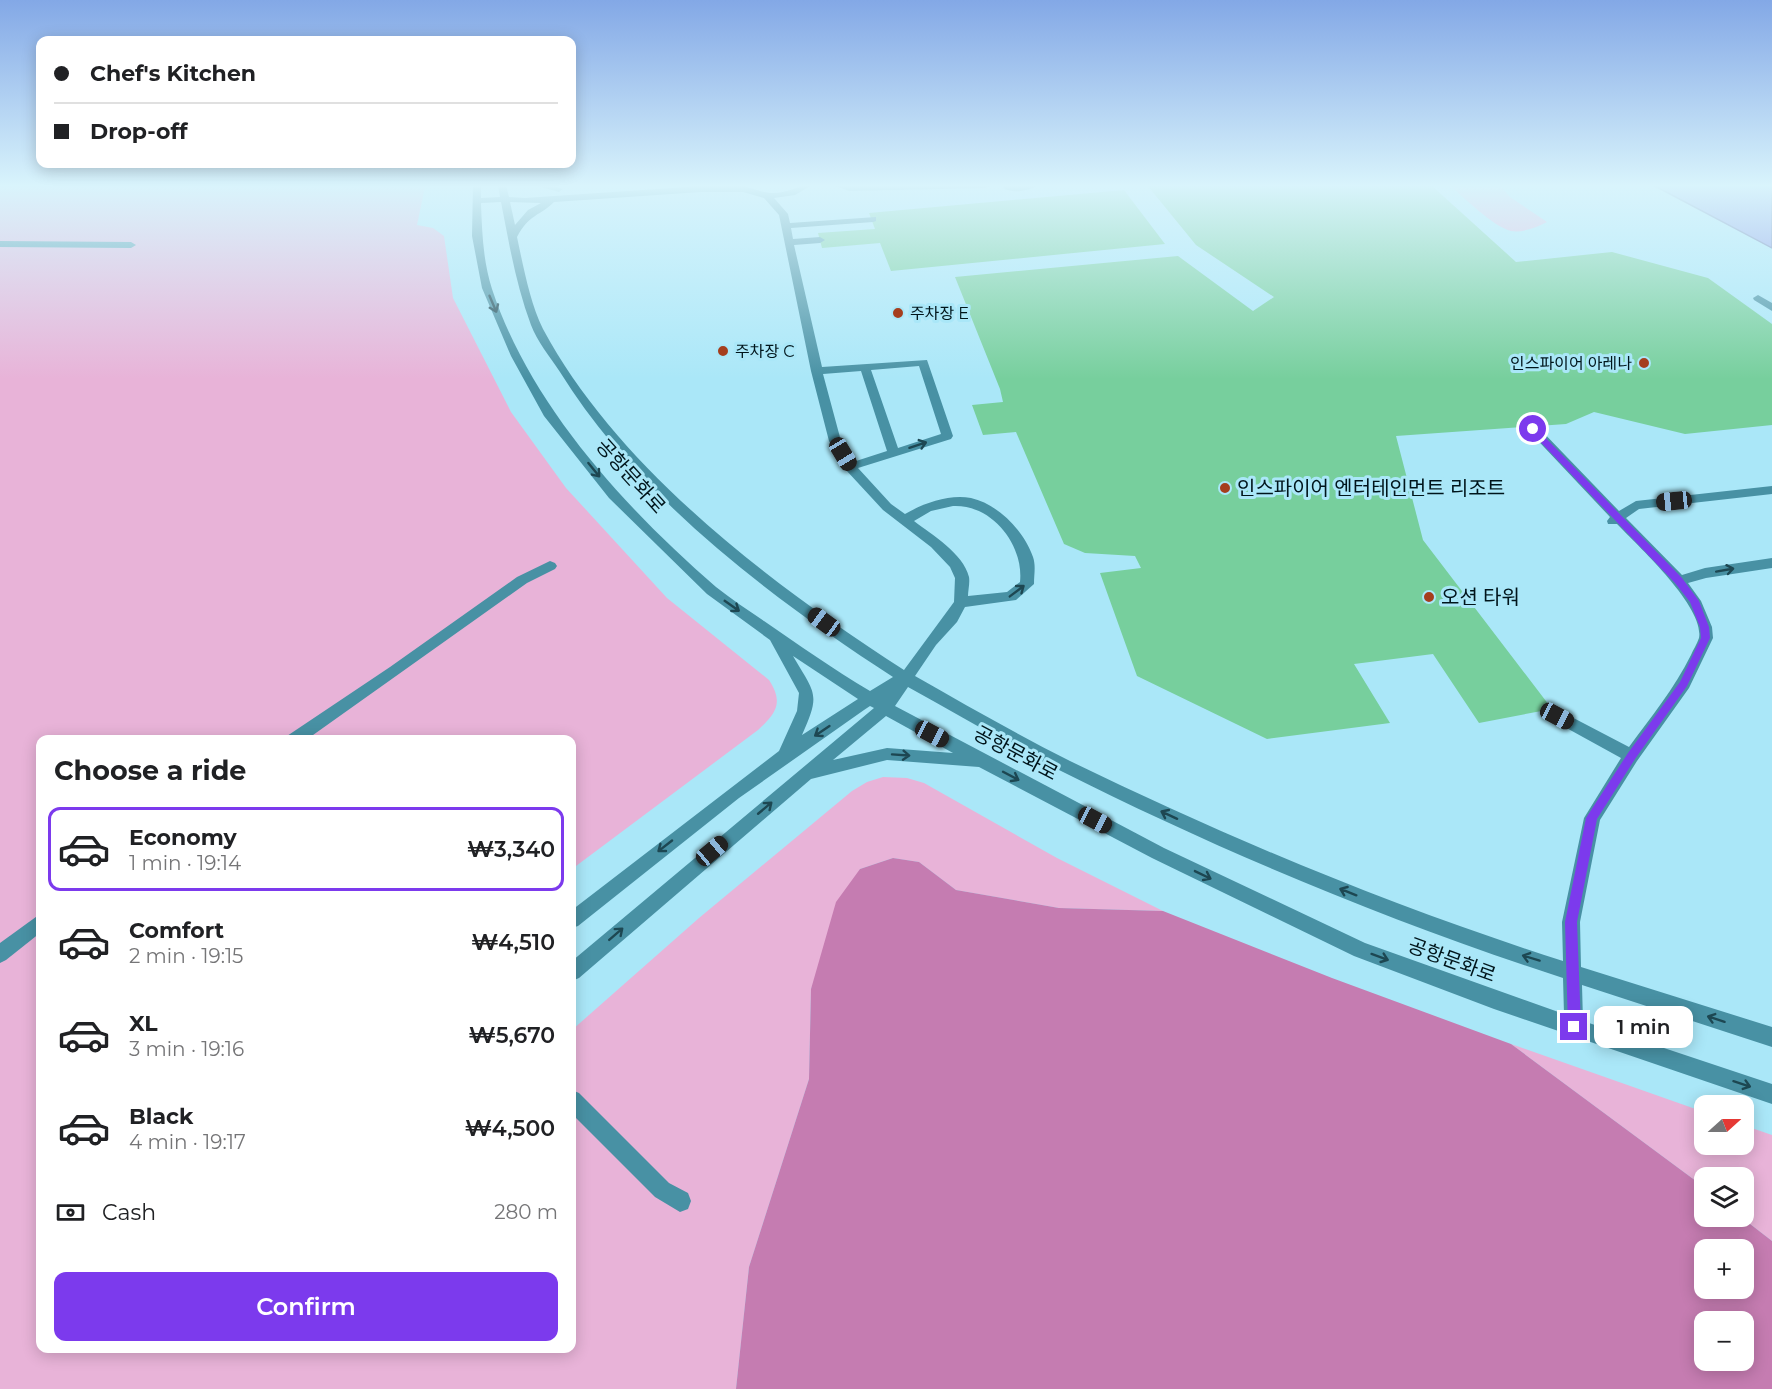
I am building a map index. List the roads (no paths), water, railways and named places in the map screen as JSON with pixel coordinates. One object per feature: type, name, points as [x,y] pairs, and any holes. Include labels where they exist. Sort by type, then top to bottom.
[{"type":"street","name":"공항문화로","points":[[480,250],[487,288],[516,356],[550,416],[614,495],[712,591],[829,674],[986,762],[1158,853],[1360,950],[1574,1027],[1772,1094]]},
{"type":"street","name":"공항문화로","points":[[515,250],[537,327],[583,400],[656,484],[736,557],[860,648],[905,678],[1063,765],[1213,836],[1490,946],[1772,1037]]},
{"type":"street","points":[[576,969],[886,707],[961,602],[962,578],[956,565],[936,544],[887,507],[850,467],[835,441],[817,371],[792,250]]},
{"type":"street","points":[[1758,298],[1772,308]]},
{"type":"street","points":[[817,371],[865,367],[896,359],[923,362],[946,436],[850,467]]},
{"type":"street","points":[[865,367],[894,453]]},
{"type":"street","points":[[1533,429],[1614,519],[1678,581],[1694,601],[1706,638],[1684,684],[1631,756],[1592,818],[1571,922],[1574,1027]]},
{"type":"street","points":[[1614,519],[1636,505],[1772,490]]},
{"type":"street","points":[[904,520],[918,511],[955,501],[972,503],[986,508],[1006,525],[1021,544],[1028,564],[1027,584],[1011,597],[961,602]]},
{"type":"street","points":[[1678,581],[1706,573],[1772,563]]},
{"type":"street","points":[[300,735],[522,580],[550,566]]},
{"type":"street","points":[[774,635],[807,693],[806,711],[783,758]]},
{"type":"street","points":[[576,917],[671,841],[783,758],[870,698],[905,678]]},
{"type":"street","points":[[1557,716],[1631,756]]},
{"type":"street","points":[[803,776],[855,760],[887,754],[986,762]]},
{"type":"street","points":[[0,954],[36,925]]},
{"type":"street","points":[[576,1104],[662,1190],[680,1201]]},
{"type":"place","name":"주차장 E","points":[[898,313]]},
{"type":"place","name":"주차장 C","points":[[723,351]]},
{"type":"place","name":"인스파이어 아레나","points":[[1644,363]]},
{"type":"place","name":"인스파이어 엔터테인먼트 리조트","points":[[1225,488]]},
{"type":"place","name":"오션 타워","points":[[1429,597]]}]
